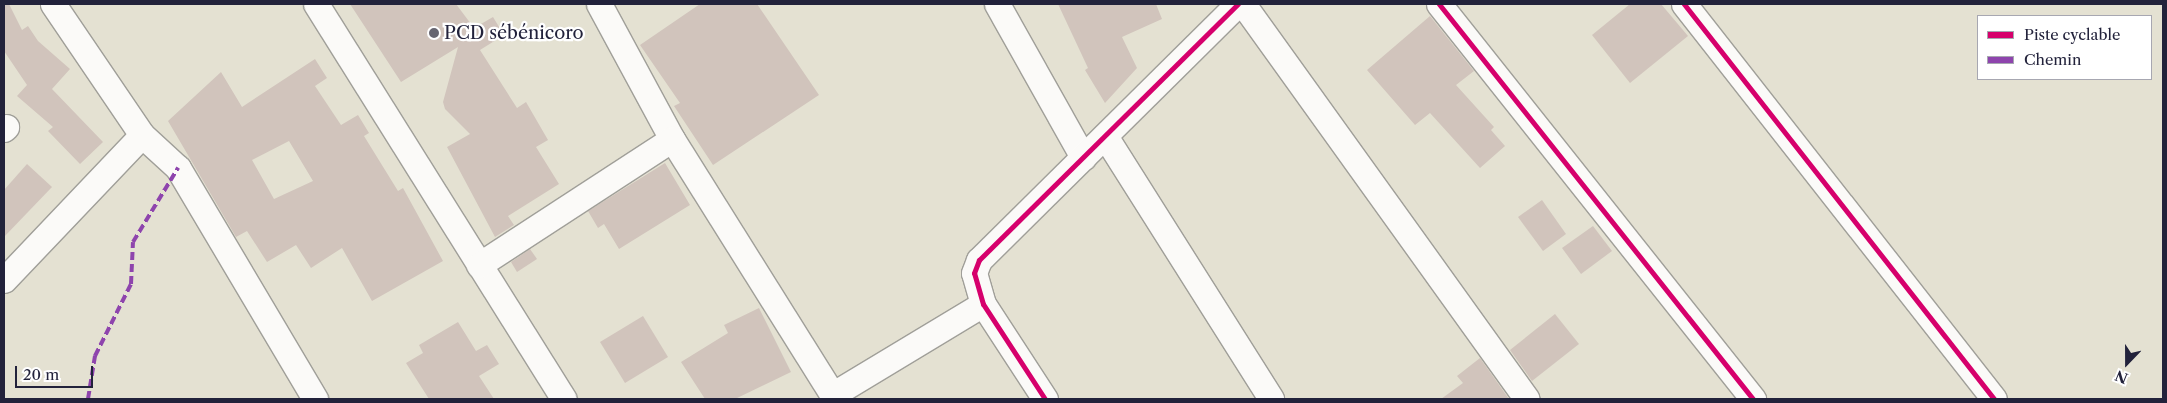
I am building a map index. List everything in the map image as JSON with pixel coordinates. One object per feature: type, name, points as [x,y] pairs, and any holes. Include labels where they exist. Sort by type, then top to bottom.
[{"type":"street","points":[[53,4],[142,135],[178,168],[315,399]]},
{"type":"street","points":[[316,4],[564,399]]},
{"type":"street","points":[[598,4],[672,139],[833,397],[983,304]]},
{"type":"street","points":[[997,4],[1083,157]]},
{"type":"street","points":[[1045,399],[983,304],[974,273],[980,260],[1238,4]]},
{"type":"street","points":[[1243,4],[1527,399]]},
{"type":"street","points":[[1439,4],[1753,399]]},
{"type":"street","points":[[1684,4],[1994,399]]},
{"type":"street","points":[[4,280],[142,135]]},
{"type":"street","points":[[1104,136],[1271,399]]},
{"type":"street","points":[[479,265],[672,139]]},
{"type":"building","points":[[4,4],[9,4],[22,30],[28,26],[38,41],[70,69],[52,89],[103,142],[80,164],[48,131],[53,127],[17,96],[27,85],[4,51]]},
{"type":"building","points":[[350,4],[456,4],[474,28],[493,17],[504,35],[480,50],[517,108],[526,102],[548,140],[536,147],[559,184],[508,216],[514,225],[495,237],[447,147],[470,134],[445,109],[443,102],[458,47],[401,82]]},
{"type":"building","points":[[700,4],[757,4],[819,95],[713,165],[674,106],[680,103],[640,45]]},
{"type":"building","points":[[1058,4],[1156,4],[1162,19],[1122,37],[1137,68],[1105,103],[1085,70],[1088,68]]},
{"type":"building","points":[[1630,4],[1661,4],[1688,36],[1630,83],[1592,35]]},
{"type":"building","points":[[1430,16],[1474,71],[1456,85],[1494,127],[1491,130],[1505,146],[1480,168],[1430,113],[1415,125],[1367,70]]},
{"type":"building","points":[[315,59],[327,78],[315,86],[341,125],[358,115],[369,133],[364,136],[398,191],[403,188],[443,261],[372,301],[342,248],[311,268],[296,245],[267,262],[247,231],[236,237],[168,121],[221,72],[242,107]],"holes":[[[289,141],[313,181],[274,199],[252,160]]]},
{"type":"building","points":[[665,163],[690,205],[619,249],[604,224],[598,228],[588,211]]},
{"type":"building","points":[[27,164],[52,187],[4,237],[4,190]]},
{"type":"building","points":[[1542,200],[1566,234],[1543,251],[1518,217]]},
{"type":"building","points":[[1593,226],[1612,251],[1581,274],[1562,248]]},
{"type":"building","points":[[530,249],[537,259],[517,272],[511,262]]},
{"type":"building","points":[[759,308],[791,372],[735,399],[705,399],[681,362],[728,333],[724,325]]},
{"type":"building","points":[[1555,314],[1579,344],[1532,381],[1510,350]]},
{"type":"building","points":[[643,316],[668,357],[625,383],[600,342]]},
{"type":"building","points":[[458,322],[476,351],[487,345],[499,364],[479,376],[494,399],[429,399],[406,363],[423,353],[419,345]]},
{"type":"building","points":[[1480,358],[1509,399],[1441,399],[1463,383],[1457,376]]},
{"type":"marked path","points":[[88,399],[95,356],[131,284],[133,242],[178,168]]},
{"type":"cycle path","points":[[1045,399],[983,304],[974,273],[979,260],[1238,4]]},
{"type":"cycle path","points":[[1439,4],[1753,399]]},
{"type":"cycle path","points":[[1684,4],[1994,399]]},
{"type":"place","name":"PCD sébénicoro","points":[[434,33]]}]
